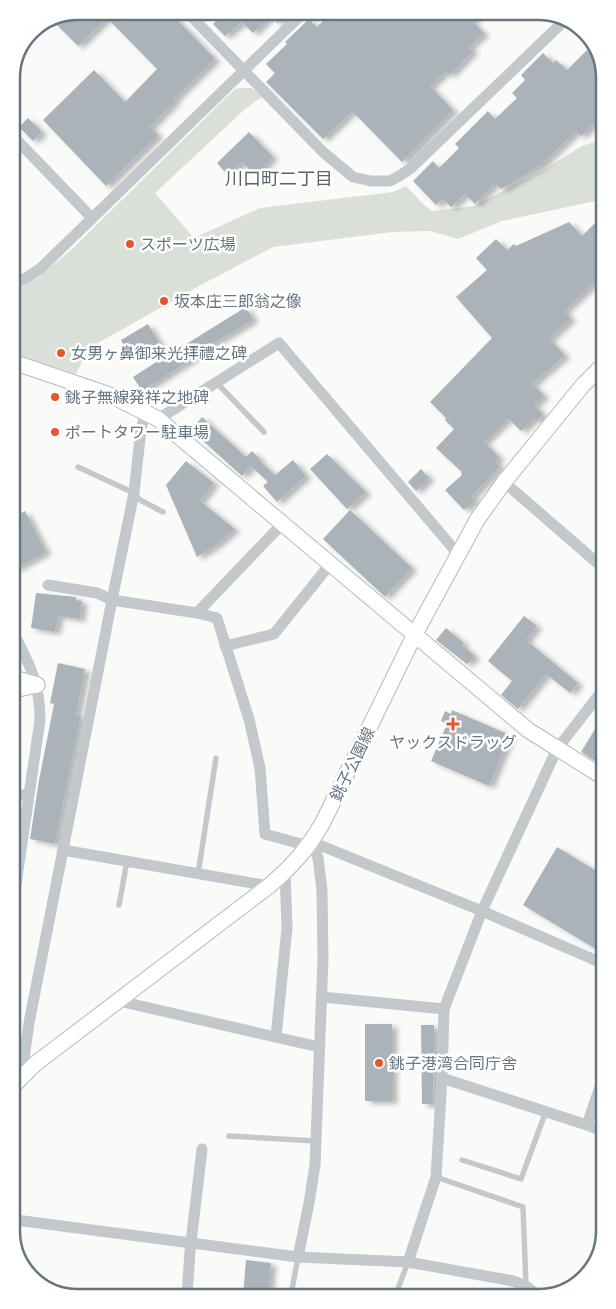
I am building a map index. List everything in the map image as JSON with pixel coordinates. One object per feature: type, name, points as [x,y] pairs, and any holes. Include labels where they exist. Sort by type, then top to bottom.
[{"type":"main road","points":[[20,365],[110,394],[152,415],[284,523],[528,730],[596,773]]},
{"type":"main road","name":"銚子公園線","points":[[20,1080],[35,1064],[269,886],[296,862],[310,844],[416,634],[477,520],[504,482],[596,372]]},
{"type":"main road","points":[[20,680],[37,685]]},
{"type":"main road","points":[[20,689],[37,685]]},
{"type":"street","points":[[195,20],[323,152],[353,177],[371,181],[390,181],[401,176],[411,168],[560,24]]},
{"type":"street","points":[[20,280],[41,268],[297,20]]},
{"type":"street","points":[[20,143],[92,218]]},
{"type":"street","points":[[20,1071],[134,493],[141,430],[152,415],[216,382],[279,344],[458,554]]},
{"type":"street","points":[[504,482],[596,562]]},
{"type":"street","points":[[197,613],[284,523]]},
{"type":"street","points":[[226,646],[274,634],[330,563]]},
{"type":"street","points":[[48,585],[97,593],[112,600],[197,613],[216,618],[249,719],[260,768],[265,834],[310,844],[482,911],[596,961]]},
{"type":"street","points":[[20,645],[31,666],[37,685],[40,706],[40,720],[20,854]]},
{"type":"street","points":[[408,1262],[436,1177],[444,1009],[482,911],[556,748],[596,698]]},
{"type":"street","points":[[20,795],[28,795]]},
{"type":"street","points":[[298,1257],[315,1165],[322,997],[322,890],[318,858],[310,844]]},
{"type":"street","points":[[63,850],[269,886]]},
{"type":"street","points":[[276,1037],[287,928],[285,872]]},
{"type":"street","points":[[322,997],[444,1009]]},
{"type":"street","points":[[119,1001],[319,1047]]},
{"type":"street","points":[[442,1078],[596,1129]]},
{"type":"street","points":[[587,1125],[596,1099]]},
{"type":"street","points":[[188,1289],[202,1149]]},
{"type":"street","points":[[20,1221],[298,1257],[408,1262],[513,1281],[525,1289]]},
{"type":"lane","points":[[216,382],[264,432]]},
{"type":"lane","points":[[78,468],[134,493],[140,500],[163,512]]},
{"type":"lane","points":[[198,874],[216,758]]},
{"type":"lane","points":[[119,905],[127,861]]},
{"type":"lane","points":[[462,1160],[521,1179],[546,1111]]},
{"type":"lane","points":[[229,1136],[316,1140]]},
{"type":"lane","points":[[436,1177],[523,1207],[528,1289]]},
{"type":"lane","points":[[292,1289],[298,1257]]},
{"type":"lane","points":[[398,1289],[408,1262]]},
{"type":"shaded area","points":[[251,88],[263,96],[245,109],[155,193],[194,238],[260,208],[393,192],[406,186],[432,211],[474,206],[545,169],[582,146],[596,141],[596,201],[502,221],[458,239],[430,231],[392,232],[273,247],[89,348],[76,374],[20,356],[20,286],[38,277],[70,251],[235,89]]},
{"type":"building","points":[[78,20],[105,20],[78,46],[56,24]]},
{"type":"building","points":[[109,20],[178,20],[215,59],[174,99],[175,101],[150,127],[158,135],[106,186],[43,120],[94,70],[125,102],[157,69]]},
{"type":"building","points":[[217,20],[266,20],[253,33],[242,22],[225,36],[213,24]]},
{"type":"building","points":[[308,20],[317,27],[324,20],[473,20],[484,33],[469,47],[473,51],[450,75],[446,71],[430,86],[453,110],[402,162],[352,111],[323,139],[266,82],[275,73],[266,64],[287,44],[285,42]]},
{"type":"building","points":[[587,50],[591,54],[595,66],[596,78],[596,127],[593,124],[581,136],[576,131],[541,165],[501,189],[495,183],[475,204],[465,194],[451,207],[443,199],[436,205],[413,181],[433,161],[439,168],[459,148],[455,144],[488,111],[495,119],[517,98],[512,93],[525,80],[521,75],[543,53],[553,63],[556,60],[567,70]]},
{"type":"building","points":[[28,118],[42,132],[33,141],[20,126]]},
{"type":"building","points":[[249,132],[273,157],[255,175],[242,162],[228,175],[217,163]]},
{"type":"building","points":[[569,222],[582,236],[596,222],[596,281],[564,311],[571,318],[549,339],[565,355],[532,384],[544,395],[534,405],[543,414],[536,421],[534,418],[521,431],[508,418],[484,442],[499,457],[495,462],[500,466],[472,496],[475,499],[464,510],[445,490],[462,475],[462,472],[436,448],[454,429],[430,402],[492,338],[456,297],[487,270],[476,258],[496,239],[507,250],[514,244],[516,246]]},
{"type":"building","points":[[246,307],[253,320],[200,351],[201,353],[142,391],[133,377],[158,361],[147,344],[129,354],[121,340],[148,324],[167,356]]},
{"type":"building","points":[[202,417],[246,457],[252,451],[275,475],[293,460],[306,476],[277,502],[263,486],[268,482],[251,466],[242,476],[191,430]]},
{"type":"building","points":[[327,454],[366,492],[347,509],[310,469]]},
{"type":"building","points":[[186,461],[214,483],[200,501],[235,529],[197,557],[166,485]]},
{"type":"building","points":[[421,469],[429,478],[416,491],[408,482]]},
{"type":"building","points":[[350,510],[412,568],[385,597],[323,539]]},
{"type":"building","points":[[25,511],[46,552],[20,566],[20,514]]},
{"type":"building","points":[[36,593],[76,597],[76,600],[82,601],[80,619],[58,616],[55,632],[31,628]]},
{"type":"building","points":[[524,616],[537,626],[526,640],[578,683],[570,693],[546,674],[518,709],[501,695],[512,681],[488,661]]},
{"type":"building","points":[[446,628],[464,643],[462,645],[475,656],[467,664],[436,640]]},
{"type":"building","points":[[58,663],[85,669],[76,715],[81,716],[55,844],[30,839],[54,704],[50,703]]},
{"type":"building","points":[[452,710],[510,735],[489,786],[431,761],[447,724],[441,721],[445,711],[451,714]]},
{"type":"building","points":[[596,727],[596,762],[581,752]]},
{"type":"building","points":[[557,847],[596,871],[596,949],[523,905]]},
{"type":"building","name":"銚子港湾合同庁舎","points":[[365,1024],[392,1024],[392,1101],[365,1101]]},
{"type":"building","points":[[421,1025],[434,1025],[433,1104],[422,1104]]},
{"type":"building","points":[[246,1260],[271,1263],[269,1289],[244,1289]]},
{"type":"place","name":"スポーツ広場","points":[[130,244]]},
{"type":"place","name":"坂本庄三郎翁之像","points":[[164,301]]},
{"type":"place","name":"女男ヶ鼻御来光拝禮之碑","points":[[61,353]]},
{"type":"place","name":"銚子無線発祥之地碑","points":[[55,397]]},
{"type":"place","name":"ポートタワー駐車場","points":[[55,432]]},
{"type":"place","name":"ヤックスドラッグ","points":[[453,724]]},
{"type":"place","name":"銚子港湾合同庁舎","points":[[379,1063]]},
{"type":"district","name":"川口町二丁目","points":[[279,179]]}]
